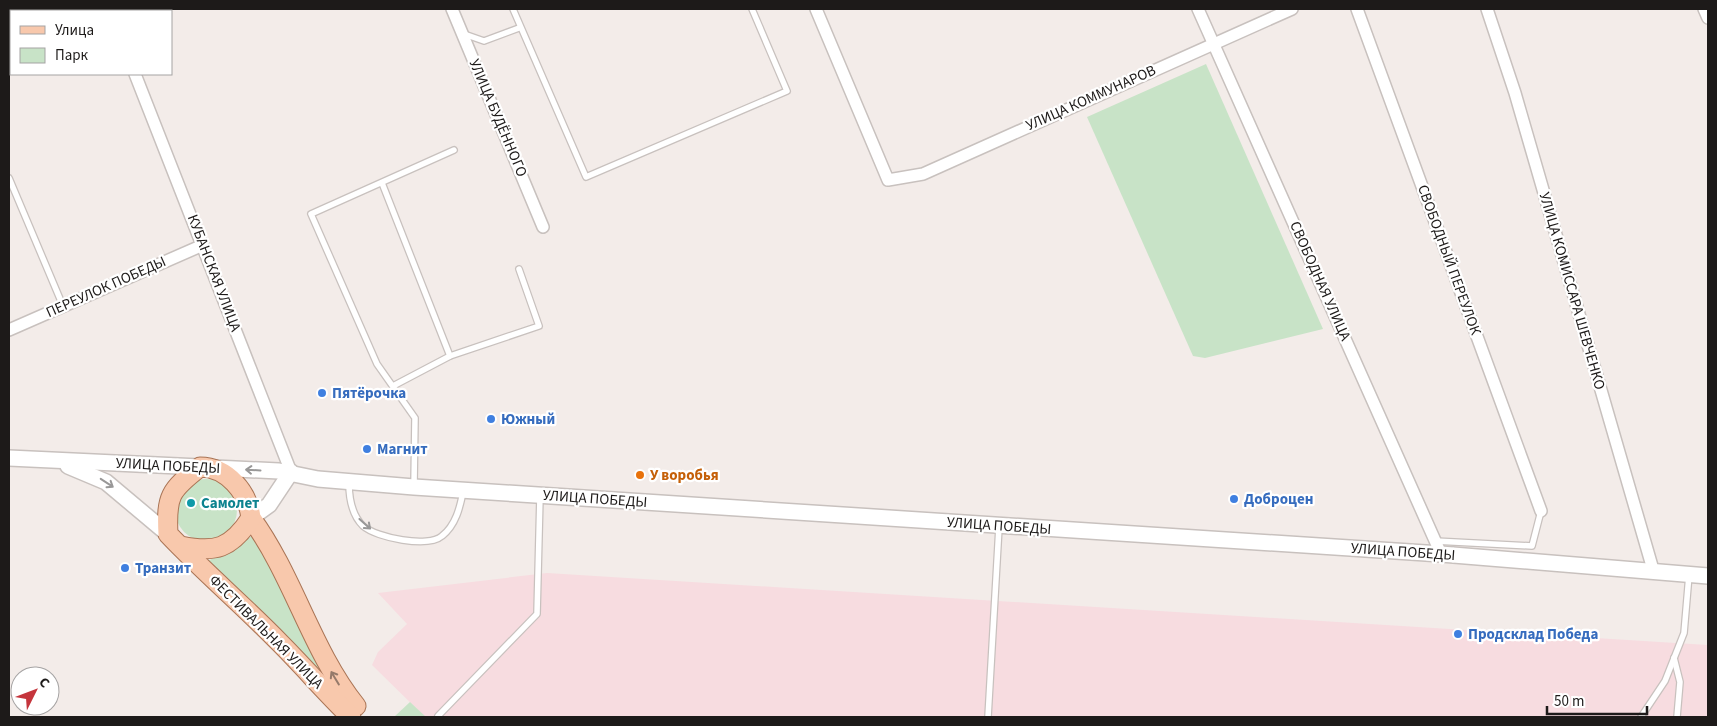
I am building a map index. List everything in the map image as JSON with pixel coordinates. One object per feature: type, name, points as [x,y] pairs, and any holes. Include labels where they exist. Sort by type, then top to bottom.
[{"type":"main road","points":[[207,468],[242,492],[249,505],[251,518],[243,531],[232,542],[218,548],[201,550],[174,540],[167,502],[175,488],[207,468]]},
{"type":"main road","name":"ФЕСТИВАЛЬНАЯ УЛИЦА","points":[[251,518],[269,543],[337,683],[364,717]]},
{"type":"main road","name":"ФЕСТИВАЛЬНАЯ УЛИЦА","points":[[174,540],[279,642],[351,717]]},
{"type":"street","name":"УЛИЦА БУДЁННОГО","points":[[452,9],[544,227]]},
{"type":"street","name":"УЛИЦА КОММУНАРОВ","points":[[816,9],[888,180],[923,174],[1213,42],[1292,9]]},
{"type":"street","name":"СВОБОДНАЯ УЛИЦА","points":[[1198,9],[1438,547]]},
{"type":"street","name":"СВОБОДНЫЙ ПЕРЕУЛОК","points":[[1357,9],[1541,511]]},
{"type":"street","name":"УЛИЦА КОМИССАРА ШЕВЧЕНКО","points":[[1487,9],[1515,93],[1654,573]]},
{"type":"street","points":[[1704,9],[1708,18]]},
{"type":"street","name":"КУБАНСКАЯ УЛИЦА","points":[[135,75],[291,472]]},
{"type":"street","name":"ПЕРЕУЛОК ПОБЕДЫ","points":[[9,330],[203,245]]},
{"type":"street","name":"УЛИЦА ПОБЕДЫ","points":[[9,458],[291,472],[318,479],[414,487],[999,526],[1438,547],[1654,573],[1708,576]]},
{"type":"street","name":"УЛИЦА ПОБЕДЫ","points":[[45,460],[85,471],[106,482],[174,540]]},
{"type":"street","points":[[251,518],[269,505],[291,472]]},
{"type":"street","points":[[269,505],[266,522],[269,543]]},
{"type":"lane","points":[[513,9],[519,28],[586,177],[787,92],[752,9]]},
{"type":"lane","points":[[462,34],[484,41],[519,28]]},
{"type":"lane","points":[[414,487],[415,418],[377,364],[311,214],[454,150]]},
{"type":"lane","points":[[9,178],[63,306]]},
{"type":"lane","points":[[382,183],[450,356]]},
{"type":"lane","points":[[393,386],[450,356],[539,326],[519,269]]},
{"type":"lane","points":[[349,481],[349,496],[354,512],[363,526],[382,536],[431,543],[443,536],[459,513],[463,490]]},
{"type":"lane","points":[[438,716],[537,614],[540,495]]},
{"type":"lane","points":[[1438,547],[1532,546],[1541,511]]},
{"type":"lane","points":[[988,717],[999,526]]},
{"type":"lane","points":[[1641,717],[1665,681],[1684,633],[1689,575]]},
{"type":"lane","points":[[1674,658],[1680,682],[1677,717]]},
{"type":"shaded area","points":[[547,573],[1708,645],[1708,717],[425,717],[372,665],[378,652],[407,624],[378,593]]},
{"type":"green space","points":[[1206,64],[1323,329],[1205,358],[1193,356],[1087,117]]},
{"type":"green space","points":[[200,479],[212,479],[228,488],[235,498],[237,510],[235,522],[228,532],[212,541],[200,541],[189,536],[180,527],[175,516],[175,504],[180,493],[189,484]]},
{"type":"green space","points":[[256,533],[320,671],[207,561],[228,552]]},
{"type":"green space","points":[[410,702],[426,717],[394,717]]},
{"type":"place","name":"Пятёрочка","points":[[322,393]]},
{"type":"place","name":"Южный","points":[[491,419]]},
{"type":"place","name":"Магнит","points":[[367,449]]},
{"type":"place","name":"У воробья","points":[[640,475]]},
{"type":"place","name":"Доброцен","points":[[1234,499]]},
{"type":"place","name":"Самолет","points":[[191,503]]},
{"type":"place","name":"Транзит","points":[[125,568]]},
{"type":"place","name":"Продсклад Победа","points":[[1458,634]]}]
